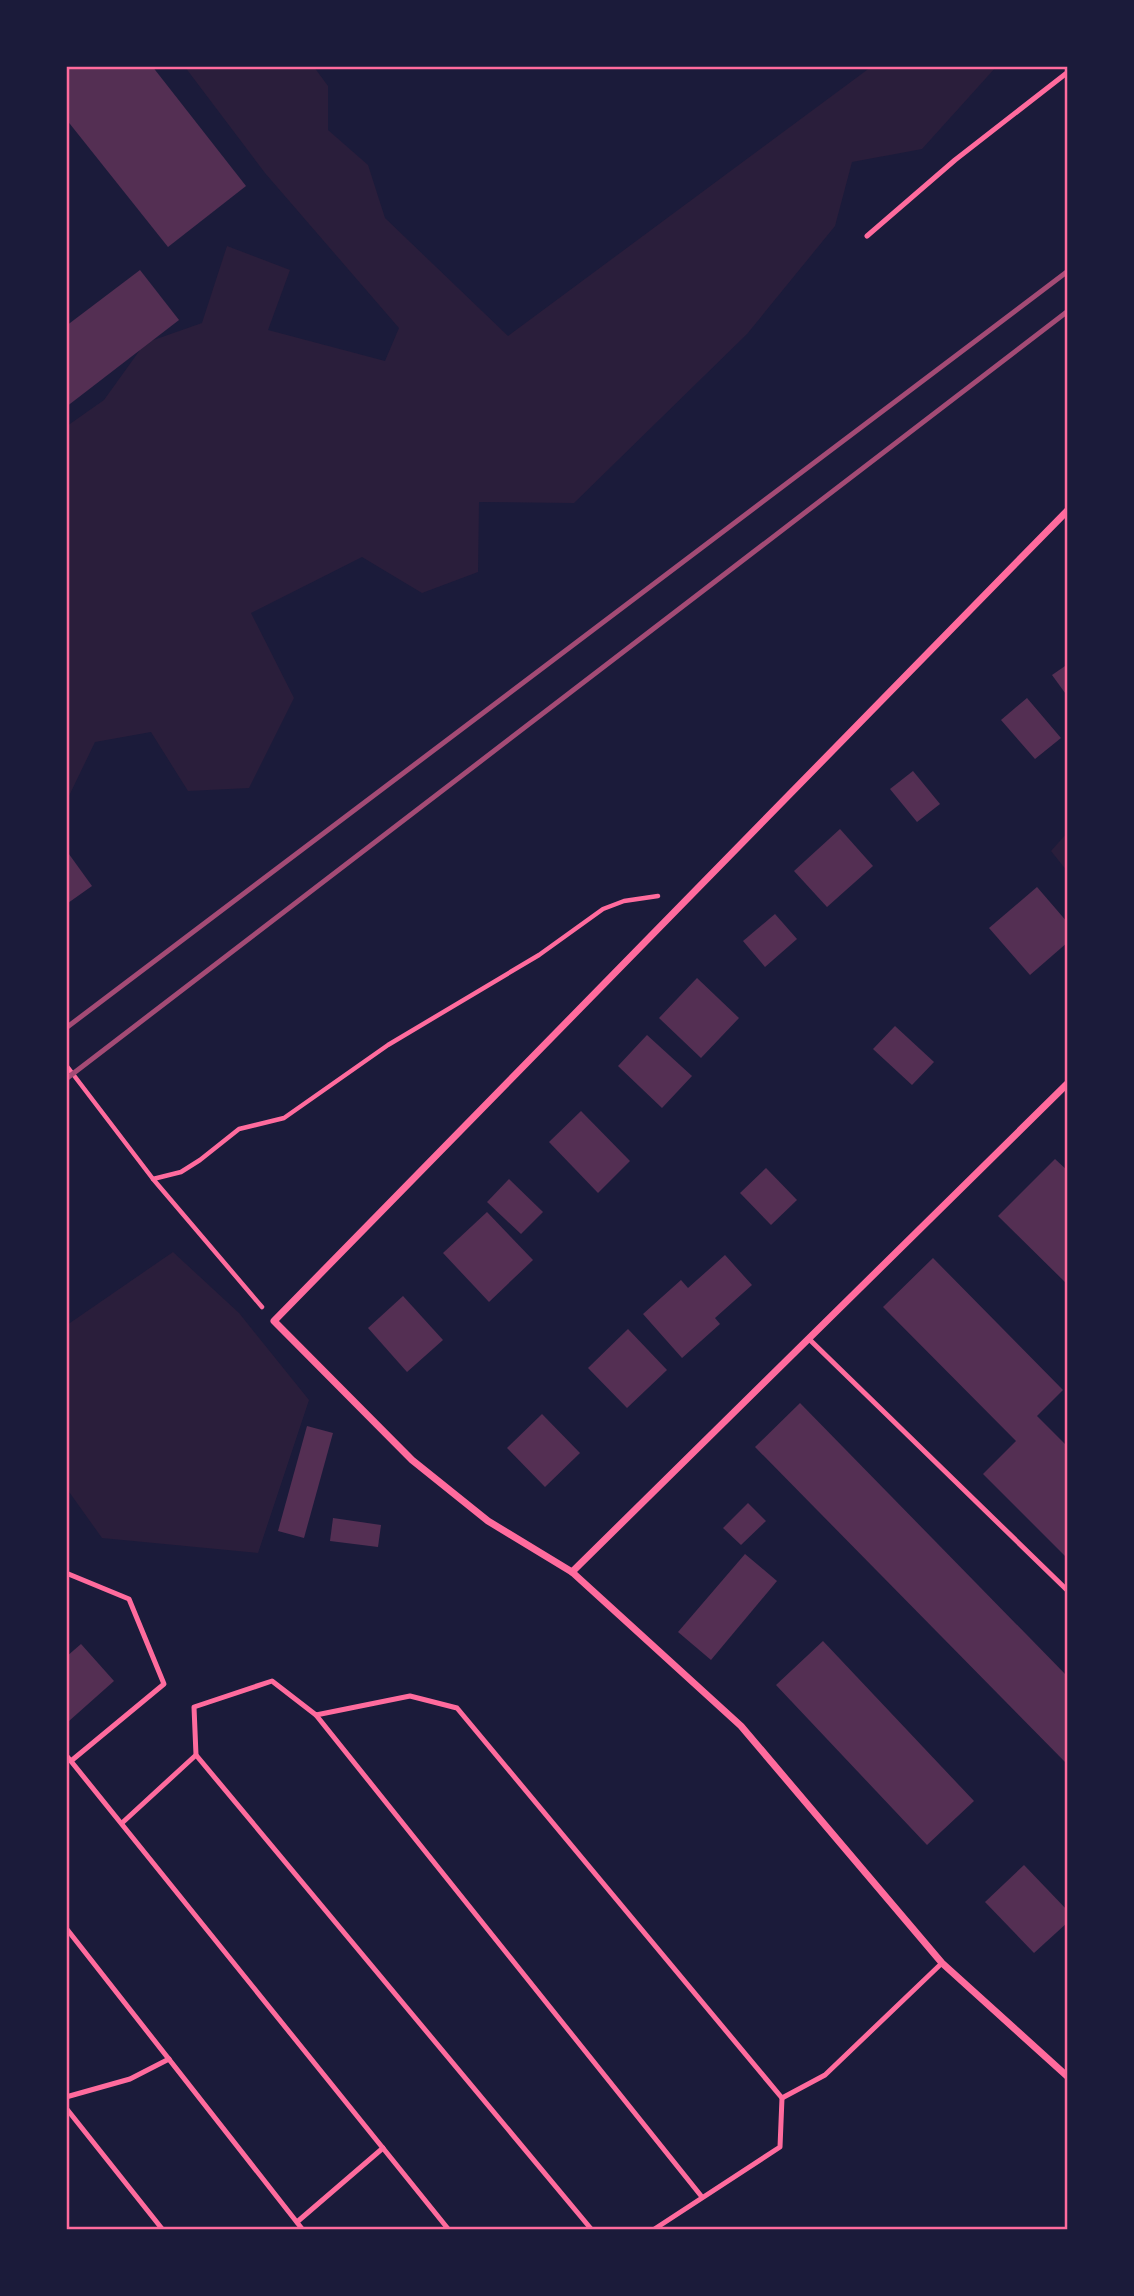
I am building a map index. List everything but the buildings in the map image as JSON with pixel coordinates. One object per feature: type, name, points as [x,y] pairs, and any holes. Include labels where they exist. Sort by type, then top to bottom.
[{"type":"street","points":[[1068,510],[274,1321],[412,1460],[488,1521],[572,1572],[741,1726],[942,1963],[1068,2077]]},
{"type":"street","points":[[572,1572],[1068,1083]]},
{"type":"lane","points":[[867,236],[956,160],[1068,72]]},
{"type":"lane","points":[[809,1339],[1068,1591]]},
{"type":"lane","points":[[66,1573],[129,1599],[164,1684],[71,1761]]},
{"type":"lane","points":[[592,2230],[196,1755],[194,1707],[272,1681],[316,1715],[702,2197]]},
{"type":"lane","points":[[316,1715],[410,1696],[457,1708],[782,2098],[780,2147],[653,2230]]},
{"type":"lane","points":[[66,1755],[449,2230]]},
{"type":"lane","points":[[122,1823],[196,1755]]},
{"type":"lane","points":[[66,1928],[303,2230]]},
{"type":"lane","points":[[782,2098],[825,2075],[942,1963]]},
{"type":"lane","points":[[66,2097],[131,2079],[169,2059]]},
{"type":"lane","points":[[66,2108],[163,2230]]},
{"type":"lane","points":[[297,2222],[383,2148]]},
{"type":"path","points":[[153,1179],[181,1172],[201,1160],[239,1129],[284,1118],[388,1045],[539,955],[603,909],[649,896],[689,898]]},
{"type":"path","points":[[66,1065],[153,1179],[274,1321]]},
{"type":"shaded area","points":[[185,67],[314,67],[328,86],[328,130],[368,165],[385,218],[508,336],[871,67],[996,67],[922,149],[852,162],[835,226],[747,334],[574,503],[479,502],[478,572],[422,593],[362,557],[251,613],[294,698],[249,788],[188,791],[151,732],[95,742],[67,800],[67,426],[104,400],[145,343],[202,323],[227,246],[290,270],[268,330],[385,361],[399,328],[265,173]]},
{"type":"shaded area","points":[[1067,833],[1067,871],[1051,851]]},
{"type":"shaded area","points":[[173,1252],[239,1313],[309,1400],[258,1553],[102,1538],[67,1489],[67,1325]]},
{"type":"railway","points":[[66,1028],[1068,271]]},
{"type":"railway","points":[[66,1079],[1068,311]]}]
